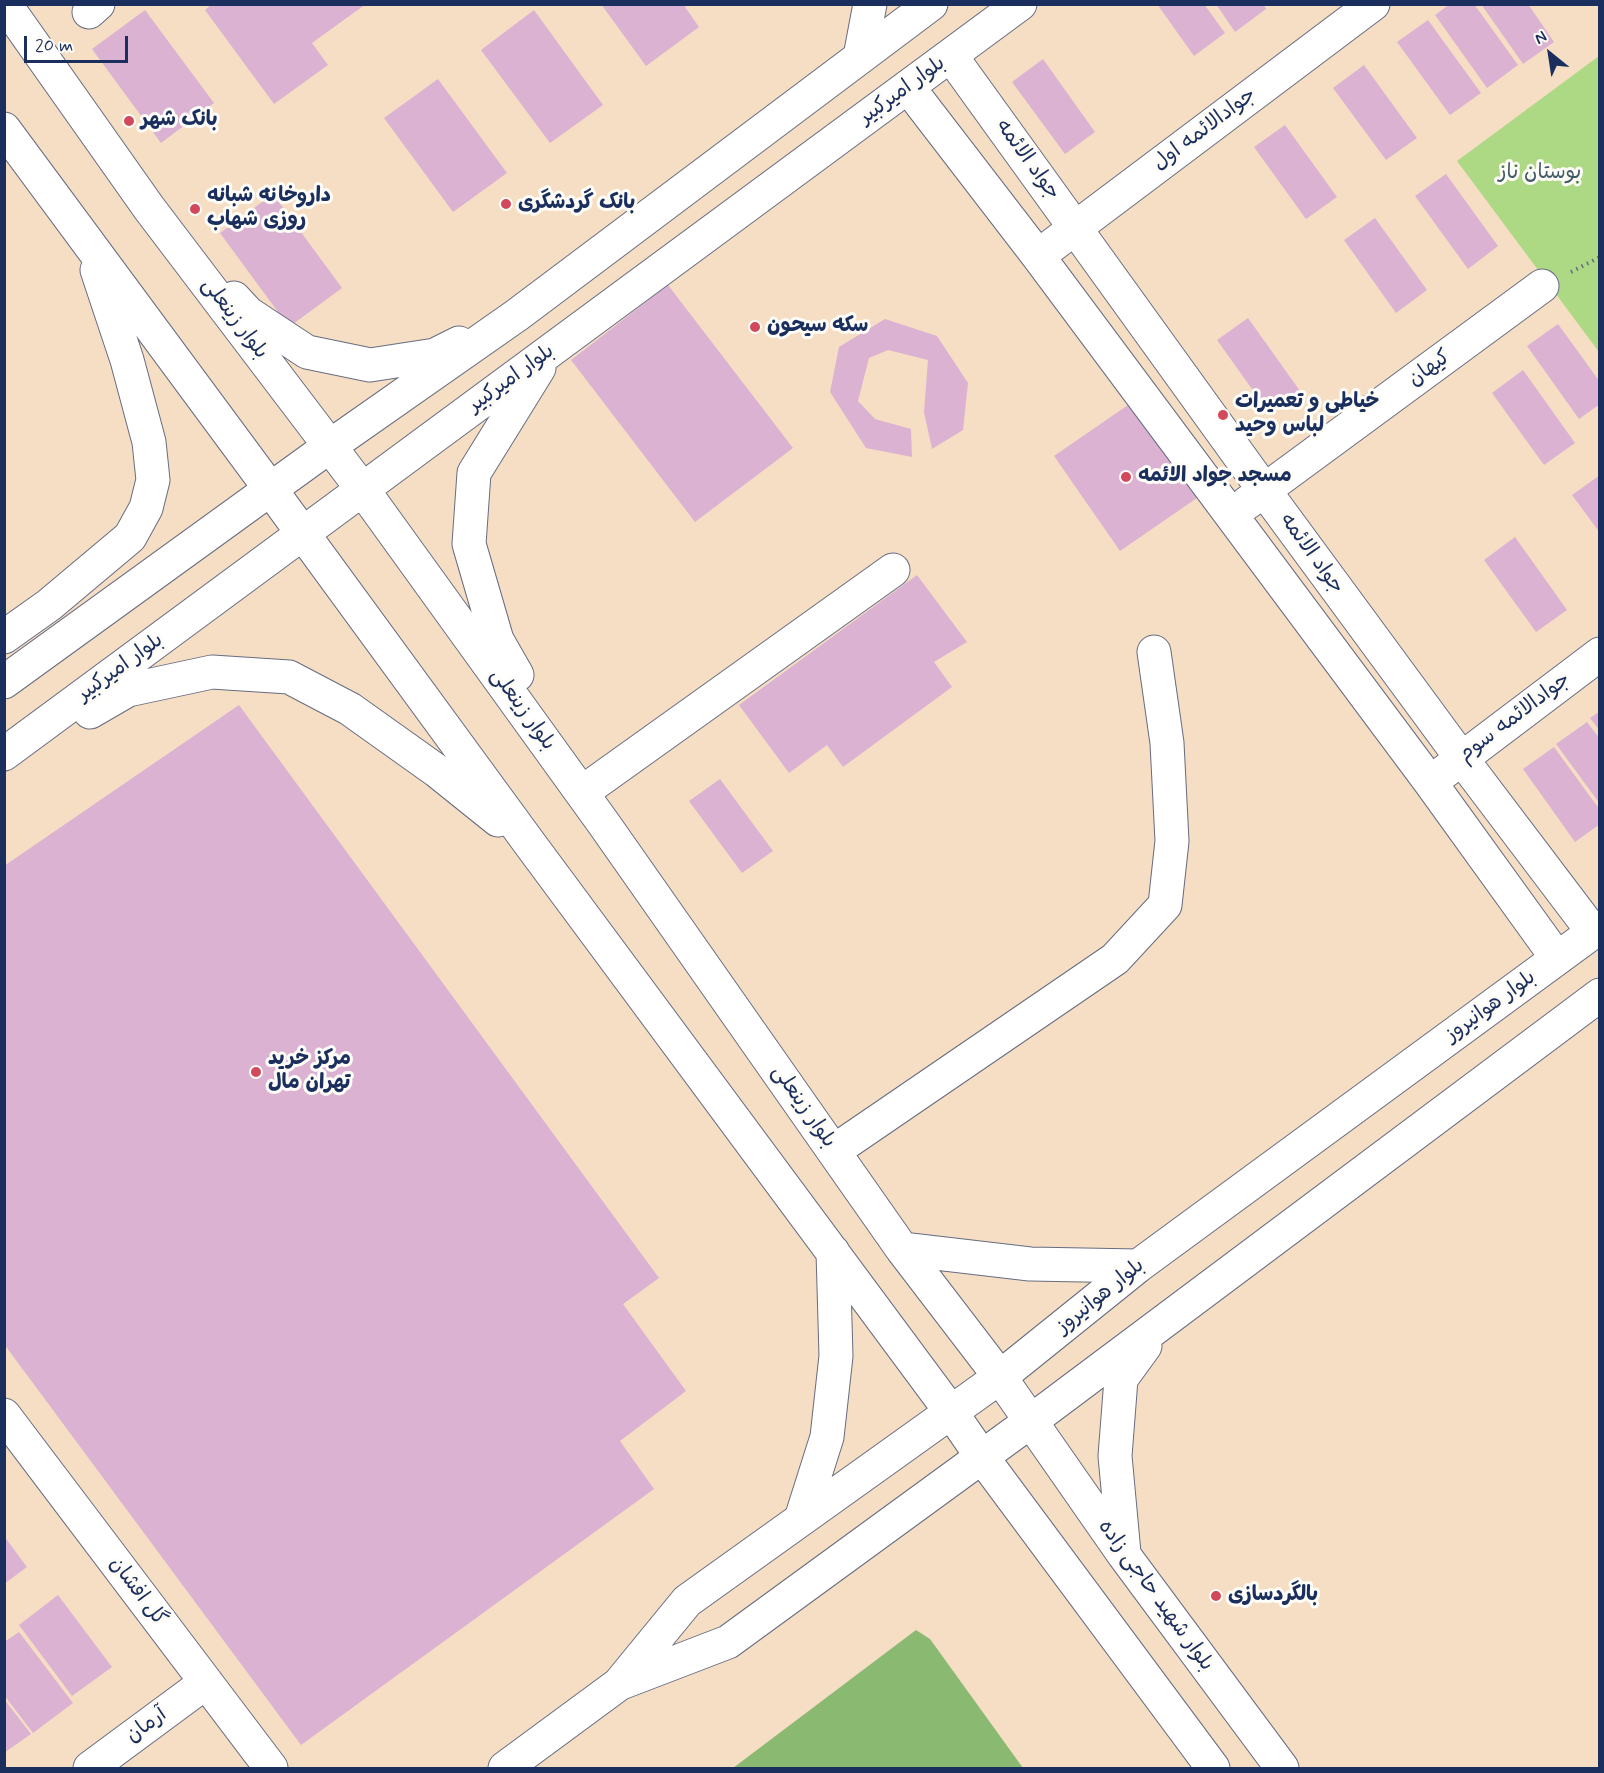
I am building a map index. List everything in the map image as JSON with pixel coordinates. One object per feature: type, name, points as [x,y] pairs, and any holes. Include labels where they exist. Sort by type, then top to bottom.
[{"type":"main road","name":"بلوار زینعلی","points":[[5,4],[149,208],[363,490],[604,824],[902,1249],[1032,1421]]},
{"type":"main road","points":[[860,57],[870,4]]},
{"type":"main road","points":[[4,682],[330,446],[517,315],[931,4]]},
{"type":"main road","name":"بلوار امیرکبیر","points":[[4,754],[1020,4]]},
{"type":"main road","name":"جوادالائمه اول","points":[[1038,256],[1373,4]]},
{"type":"main road","name":"جواد الائمه","points":[[951,56],[1264,490],[1462,759],[1596,930]]},
{"type":"main road","name":"جواد الائمه","points":[[908,87],[1231,514],[1557,958]]},
{"type":"main road","points":[[4,129],[1213,1768]]},
{"type":"main road","points":[[149,208],[248,312],[307,352],[370,365],[435,355],[517,315]]},
{"type":"main road","points":[[4,637],[49,605],[130,537],[146,508],[153,480],[149,442],[132,380],[88,242]]},
{"type":"main road","name":"کیهان","points":[[1231,514],[1542,286]]},
{"type":"main road","points":[[549,352],[474,473],[469,544],[497,640],[604,824]]},
{"type":"main road","points":[[584,791],[893,570]]},
{"type":"main road","points":[[834,1151],[1115,959],[1164,905],[1172,842],[1167,743],[1154,652]]},
{"type":"main road","name":"جوادالائمه سوم","points":[[1430,782],[1599,654]]},
{"type":"main road","points":[[4,760],[128,690],[212,672],[289,677],[360,716],[437,771],[530,844]]},
{"type":"main road","name":"بلوار هوانیروز","points":[[505,1768],[619,1684],[687,1601],[1000,1377],[1138,1266],[1596,930]]},
{"type":"main road","name":"بلوار هوانیروز","points":[[619,1684],[728,1642],[1032,1421],[1599,995]]},
{"type":"main road","points":[[902,1249],[1030,1264],[1138,1266]]},
{"type":"main road","points":[[801,1519],[827,1437],[836,1356],[833,1252]]},
{"type":"main road","points":[[1124,1555],[1115,1456],[1121,1379],[1162,1323]]},
{"type":"main road","name":"گل افشان","points":[[6,1419],[271,1768]]},
{"type":"main road","name":"بلوار شهید حاجی زاده","points":[[1032,1421],[1124,1555],[1282,1768]]},
{"type":"main road","name":"آرمان","points":[[90,1768],[205,1683]]},
{"type":"green space","name":"بوستان ناز","points":[[1599,56],[1599,352],[1457,161]]},
{"type":"green space","points":[[916,1630],[930,1639],[1023,1768],[733,1768]]},
{"type":"building","points":[[212,4],[366,4],[312,43],[328,65],[274,104],[205,10]]},
{"type":"building","points":[[601,4],[683,4],[699,27],[646,66]]},
{"type":"building","points":[[1157,4],[1204,4],[1225,33],[1194,56]]},
{"type":"building","points":[[1216,4],[1263,4],[1266,9],[1235,32]]},
{"type":"building","points":[[1450,4],[1474,4],[1518,65],[1487,88],[1435,15]]},
{"type":"building","points":[[1481,4],[1528,4],[1554,42],[1523,64]]},
{"type":"building","points":[[145,10],[214,103],[161,143],[92,49]]},
{"type":"building","points":[[534,10],[603,105],[550,143],[481,50]]},
{"type":"building","points":[[1428,20],[1481,93],[1450,115],[1397,42]]},
{"type":"building","points":[[1043,59],[1095,132],[1065,154],[1012,82]]},
{"type":"building","points":[[1364,65],[1417,138],[1386,160],[1333,88]]},
{"type":"building","points":[[438,79],[507,173],[453,212],[384,118]]},
{"type":"building","points":[[1285,125],[1337,197],[1306,219],[1254,147]]},
{"type":"building","points":[[1446,174],[1498,246],[1468,269],[1415,196]]},
{"type":"building","points":[[273,194],[342,288],[289,327],[220,233]]},
{"type":"building","points":[[1375,218],[1427,290],[1396,313],[1344,240]]},
{"type":"building","points":[[668,285],[793,448],[695,522],[571,360]]},
{"type":"building","points":[[1248,318],[1300,391],[1269,413],[1217,340]]},
{"type":"building","points":[[885,319],[937,336],[968,383],[963,430],[932,449],[924,412],[928,360],[888,350],[869,358],[858,401],[875,419],[911,429],[912,457],[866,448],[830,392],[839,347]]},
{"type":"building","points":[[1558,324],[1600,382],[1600,404],[1579,419],[1527,346]]},
{"type":"building","points":[[1523,370],[1575,443],[1544,465],[1492,393]]},
{"type":"building","name":"مسجد جواد الائمه","points":[[1131,403],[1197,498],[1120,551],[1054,456]]},
{"type":"building","points":[[1600,475],[1600,533],[1572,495]]},
{"type":"building","points":[[1515,537],[1567,610],[1536,632],[1484,560]]},
{"type":"building","points":[[917,575],[967,642],[934,662],[952,687],[843,767],[827,745],[789,773],[739,705]]},
{"type":"building","name":"مرکز خرید تهران مال","points":[[239,705],[659,1278],[623,1304],[686,1391],[620,1441],[654,1489],[301,1745],[4,1344],[4,866]]},
{"type":"building","points":[[1600,711],[1600,731],[1590,718]]},
{"type":"building","points":[[1587,722],[1600,739],[1600,804],[1556,744]]},
{"type":"building","points":[[1554,747],[1600,810],[1600,824],[1575,842],[1523,769]]},
{"type":"building","points":[[720,779],[773,851],[742,873],[689,801]]},
{"type":"building","points":[[4,1536],[27,1567],[4,1584]]},
{"type":"building","points":[[58,1595],[112,1667],[72,1696],[19,1625]]},
{"type":"building","points":[[19,1632],[73,1703],[33,1733],[4,1695],[4,1642]]},
{"type":"building","points":[[4,1699],[31,1734],[4,1753]]},
{"type":"place","name":"بانک شهر","points":[[129,121]]},
{"type":"place","name":"بانک گردشگری","points":[[506,204]]},
{"type":"place","name":"داروخانه شبانه روزی شهاب","points":[[195,209]]},
{"type":"place","name":"سکه سیحون","points":[[755,327]]},
{"type":"place","name":"خیاطی و تعمیرات لباس وحید","points":[[1223,415]]},
{"type":"place","name":"مسجد جواد الائمه","points":[[1126,477]]},
{"type":"place","name":"مرکز خرید تهران مال","points":[[256,1072]]},
{"type":"place","name":"بالگردسازی","points":[[1216,1596]]}]
